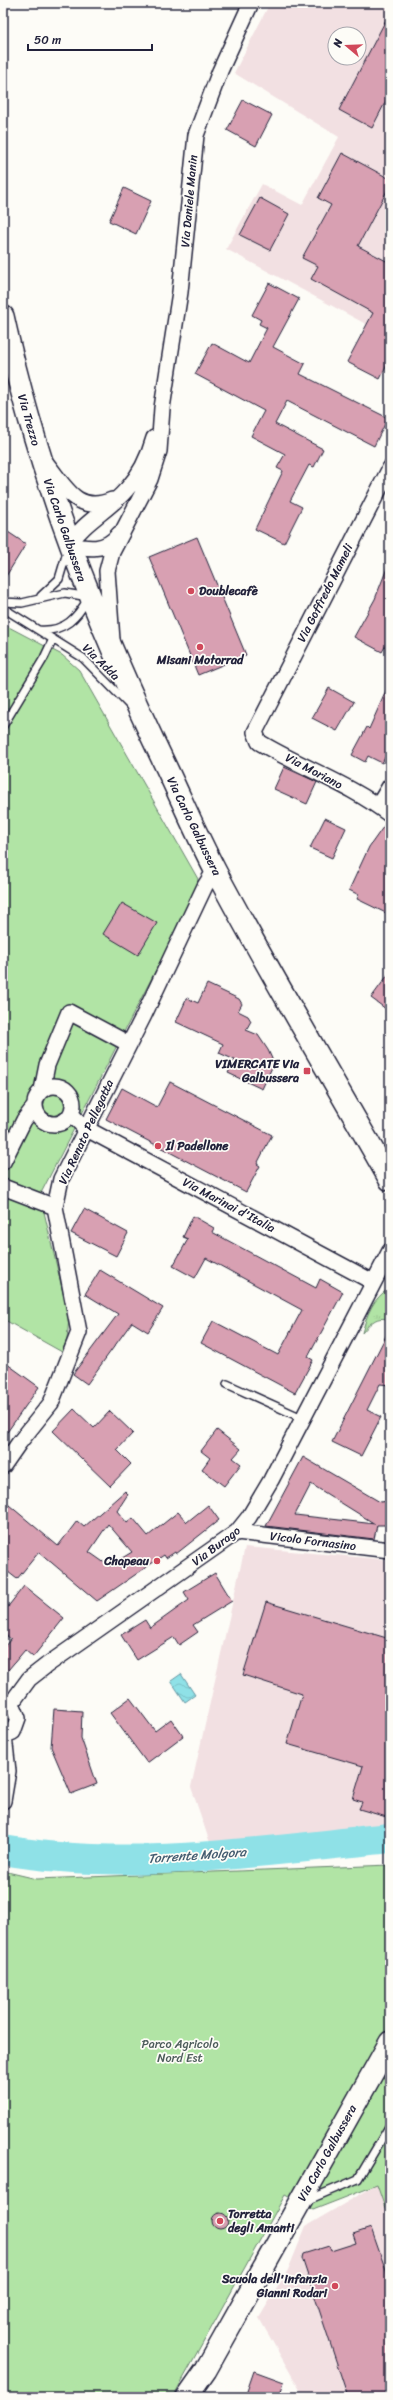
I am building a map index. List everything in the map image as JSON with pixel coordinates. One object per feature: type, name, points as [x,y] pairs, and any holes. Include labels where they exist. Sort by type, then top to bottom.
[{"type":"street","name":"Via Daniele Manin","points":[[113,655],[107,571],[112,552],[132,517],[157,461],[162,408],[180,292],[196,135],[220,71],[251,3]]},
{"type":"street","name":"Via Trezzo","points":[[3,316],[39,454]]},
{"type":"street","name":"Via Daniele Manin","points":[[132,517],[115,539],[104,546],[88,548],[69,544],[83,526],[120,496],[131,485],[146,460],[162,408]]},
{"type":"street","name":"Via Daniele Manin","points":[[39,454],[79,501],[96,505],[120,496]]},
{"type":"street","name":"Via Carlo Galbussera","points":[[39,454],[69,544],[113,655],[215,870],[390,1180]]},
{"type":"street","name":"Via Goffredo Mameli","points":[[261,719],[390,468]]},
{"type":"street","name":"Via Moriano","points":[[261,719],[254,732],[258,742],[319,772],[384,811]]},
{"type":"street","points":[[384,811],[390,786]]},
{"type":"street","name":"Via Renato Pellegatta","points":[[3,1466],[19,1442],[51,1403],[79,1332],[55,1207],[61,1179],[85,1128],[129,1044],[205,886],[215,870]]},
{"type":"street","points":[[3,1162],[24,1120],[35,1106],[42,1090],[48,1065],[69,1012],[129,1044]]},
{"type":"street","points":[[35,1106],[40,1117],[50,1124],[62,1122],[71,1114],[74,1103],[69,1092],[59,1086],[53,1086],[42,1090]]},
{"type":"street","name":"Via Marinai d'Italia","points":[[71,1114],[85,1128],[373,1282]]},
{"type":"street","points":[[3,1187],[55,1207]]},
{"type":"street","name":"Via Burago","points":[[3,1736],[13,1732],[18,1723],[17,1713],[6,1704],[29,1679],[237,1532],[249,1517],[271,1480],[390,1251]]},
{"type":"street","points":[[373,1282],[390,1273]]},
{"type":"street","name":"Vicolo Fornasino","points":[[237,1532],[390,1550]]},
{"type":"street","points":[[3,1736],[8,1771],[3,1801]]},
{"type":"street","name":"Via Carlo Galbussera","points":[[187,2397],[206,2370],[390,2042]]},
{"type":"street","name":"Via Carlo Galbussera","points":[[196,2397],[206,2370]]},
{"type":"lane","points":[[28,602],[43,595],[55,583],[63,568],[69,544]]},
{"type":"lane","points":[[3,602],[28,602],[62,593],[89,597],[81,612],[66,625],[52,630],[36,630]]},
{"type":"lane","name":"Via Adda","points":[[3,608],[89,663],[143,720]]},
{"type":"lane","points":[[3,726],[44,658],[53,639]]},
{"type":"lane","points":[[227,1384],[302,1418]]},
{"type":"lane","points":[[299,2204],[358,2180],[390,2125]]},
{"type":"shaded area","points":[[270,3],[390,3],[390,337],[226,249],[262,184],[302,205],[339,137],[234,73]]},
{"type":"shaded area","points":[[245,1547],[390,1560],[390,1825],[210,1843],[191,1787]]},
{"type":"shaded area","name":"Scuola dell'infanzia Gianni Rodari","points":[[378,2184],[390,2216],[390,2397],[304,2397],[259,2318],[288,2270],[306,2226]]},
{"type":"green space","points":[[3,624],[62,655],[79,670],[198,879],[196,892],[40,1195],[69,1318],[67,1339],[62,1352],[3,1319]]},
{"type":"green space","points":[[390,1288],[390,1320],[377,1319],[362,1333],[366,1319],[375,1302]]},
{"type":"green space","name":"Parco Agricolo Nord Est","points":[[390,1865],[390,2222],[377,2185],[313,2210],[285,2195],[173,2397],[3,2397],[3,1871],[37,1879]]},
{"type":"water","points":[[181,1674],[195,1695],[185,1702],[171,1681]]},
{"type":"building","points":[[390,12],[390,93],[372,128],[339,110],[362,66],[367,66],[367,56]]},
{"type":"building","points":[[243,100],[272,115],[256,146],[227,130]]},
{"type":"building","points":[[342,153],[390,179],[390,185],[358,246],[390,263],[390,359],[380,379],[347,362],[373,313],[311,279],[318,266],[302,258],[331,205],[318,198]]},
{"type":"building","points":[[124,188],[151,201],[136,234],[109,221]]},
{"type":"building","points":[[260,198],[289,214],[270,250],[240,235]]},
{"type":"building","points":[[269,283],[299,299],[273,347],[305,364],[300,374],[388,418],[374,446],[287,401],[275,424],[323,449],[314,467],[309,465],[290,501],[302,507],[284,543],[255,529],[283,471],[277,468],[285,454],[251,436],[264,411],[195,374],[212,343],[249,363],[267,328],[259,324],[261,320],[252,315]]},
{"type":"building","points":[[8,532],[26,544],[3,581],[3,540]]},
{"type":"building","name":"Doublecafè","points":[[197,537],[246,655],[198,675],[149,557]]},
{"type":"building","points":[[389,563],[390,638],[382,652],[354,637],[375,599]]},
{"type":"building","points":[[390,682],[390,748],[382,763],[368,756],[365,762],[352,755],[367,727],[369,729]]},
{"type":"building","points":[[329,688],[354,702],[337,731],[312,718]]},
{"type":"building","points":[[284,767],[317,782],[307,804],[274,789]]},
{"type":"building","points":[[325,818],[346,828],[332,858],[310,848]]},
{"type":"building","points":[[386,823],[390,824],[390,915],[357,899],[359,895],[349,890],[369,847]]},
{"type":"building","points":[[122,903],[157,923],[138,955],[103,934]]},
{"type":"building","points":[[390,972],[390,1012],[371,998]]},
{"type":"building","points":[[207,984],[239,999],[242,1004],[238,1011],[248,1016],[251,1021],[246,1030],[258,1035],[268,1050],[274,1063],[262,1089],[228,1073],[235,1060],[219,1053],[223,1044],[176,1022],[187,998],[198,1003]]},
{"type":"building","points":[[170,1082],[272,1135],[257,1164],[260,1166],[246,1192],[106,1119],[122,1088],[157,1107]]},
{"type":"building","points":[[84,1209],[128,1233],[116,1256],[71,1233]]},
{"type":"building","points":[[193,1216],[214,1228],[212,1232],[316,1288],[320,1279],[343,1292],[308,1357],[313,1360],[295,1393],[201,1343],[213,1321],[278,1355],[302,1310],[206,1258],[195,1278],[173,1266],[188,1239],[183,1237]]},
{"type":"building","points":[[100,1270],[163,1308],[148,1332],[132,1322],[87,1384],[73,1374],[118,1314],[85,1294]]},
{"type":"building","points":[[390,1328],[390,1385],[380,1384],[367,1410],[381,1417],[361,1456],[332,1442]]},
{"type":"building","points":[[3,1361],[39,1387],[3,1438]]},
{"type":"building","points":[[74,1409],[94,1428],[110,1411],[133,1433],[117,1450],[131,1464],[110,1486],[53,1431]]},
{"type":"building","points":[[217,1430],[241,1449],[233,1458],[241,1464],[224,1486],[202,1469],[210,1458],[201,1451]]},
{"type":"building","points":[[303,1457],[380,1502],[390,1501],[390,1525],[377,1525],[374,1539],[266,1526]],"holes":[[[311,1484],[375,1524],[295,1515]]]},
{"type":"building","points":[[125,1491],[128,1494],[117,1511],[127,1523],[133,1518],[148,1536],[178,1512],[187,1522],[208,1505],[219,1520],[176,1554],[175,1552],[166,1558],[164,1555],[97,1601],[39,1552],[17,1579],[3,1568],[3,1500],[58,1546],[77,1521],[84,1527]],"holes":[[[108,1524],[132,1552],[109,1566],[89,1552]]]},
{"type":"building","points":[[215,1573],[232,1601],[193,1625],[198,1632],[179,1645],[174,1637],[137,1660],[121,1635],[145,1620],[150,1628],[189,1600],[184,1592]]},
{"type":"building","points":[[24,1586],[64,1618],[33,1657],[25,1650],[3,1676],[3,1648],[11,1639],[3,1633],[3,1613]]},
{"type":"building","points":[[266,1602],[390,1639],[390,1818],[359,1809],[362,1802],[353,1799],[363,1766],[287,1744],[302,1694],[243,1675]]},
{"type":"building","points":[[130,1698],[155,1731],[171,1719],[183,1736],[147,1763],[110,1713]]},
{"type":"building","points":[[54,1709],[82,1711],[81,1738],[97,1784],[71,1794],[51,1747]]},
{"type":"building","name":"Torretta degli Amanti","points":[[220,2213],[226,2215],[228,2221],[226,2227],[220,2229],[214,2227],[212,2221],[214,2215]]},
{"type":"building","points":[[371,2228],[390,2282],[390,2393],[377,2397],[348,2397],[302,2258],[303,2254],[329,2246],[331,2251],[356,2243],[353,2234]]},
{"type":"building","points":[[254,2371],[284,2382],[279,2397],[245,2397]]},
{"type":"waterway","name":"Torrente Molgora","points":[[3,1850],[51,1856],[99,1859],[148,1859],[245,1853],[390,1838]]},
{"type":"place","name":"Doublecafè","points":[[191,591]]},
{"type":"place","name":"Misani Motorrad","points":[[200,647]]},
{"type":"place","name":"VIMERCATE Via Galbussera","points":[[307,1071]]},
{"type":"place","name":"Il Padellone","points":[[158,1146]]},
{"type":"place","name":"Chapeau","points":[[157,1561]]},
{"type":"place","name":"Torretta degli Amanti","points":[[220,2221]]},
{"type":"place","name":"Scuola dell'infanzia Gianni Rodari","points":[[335,2286]]}]
